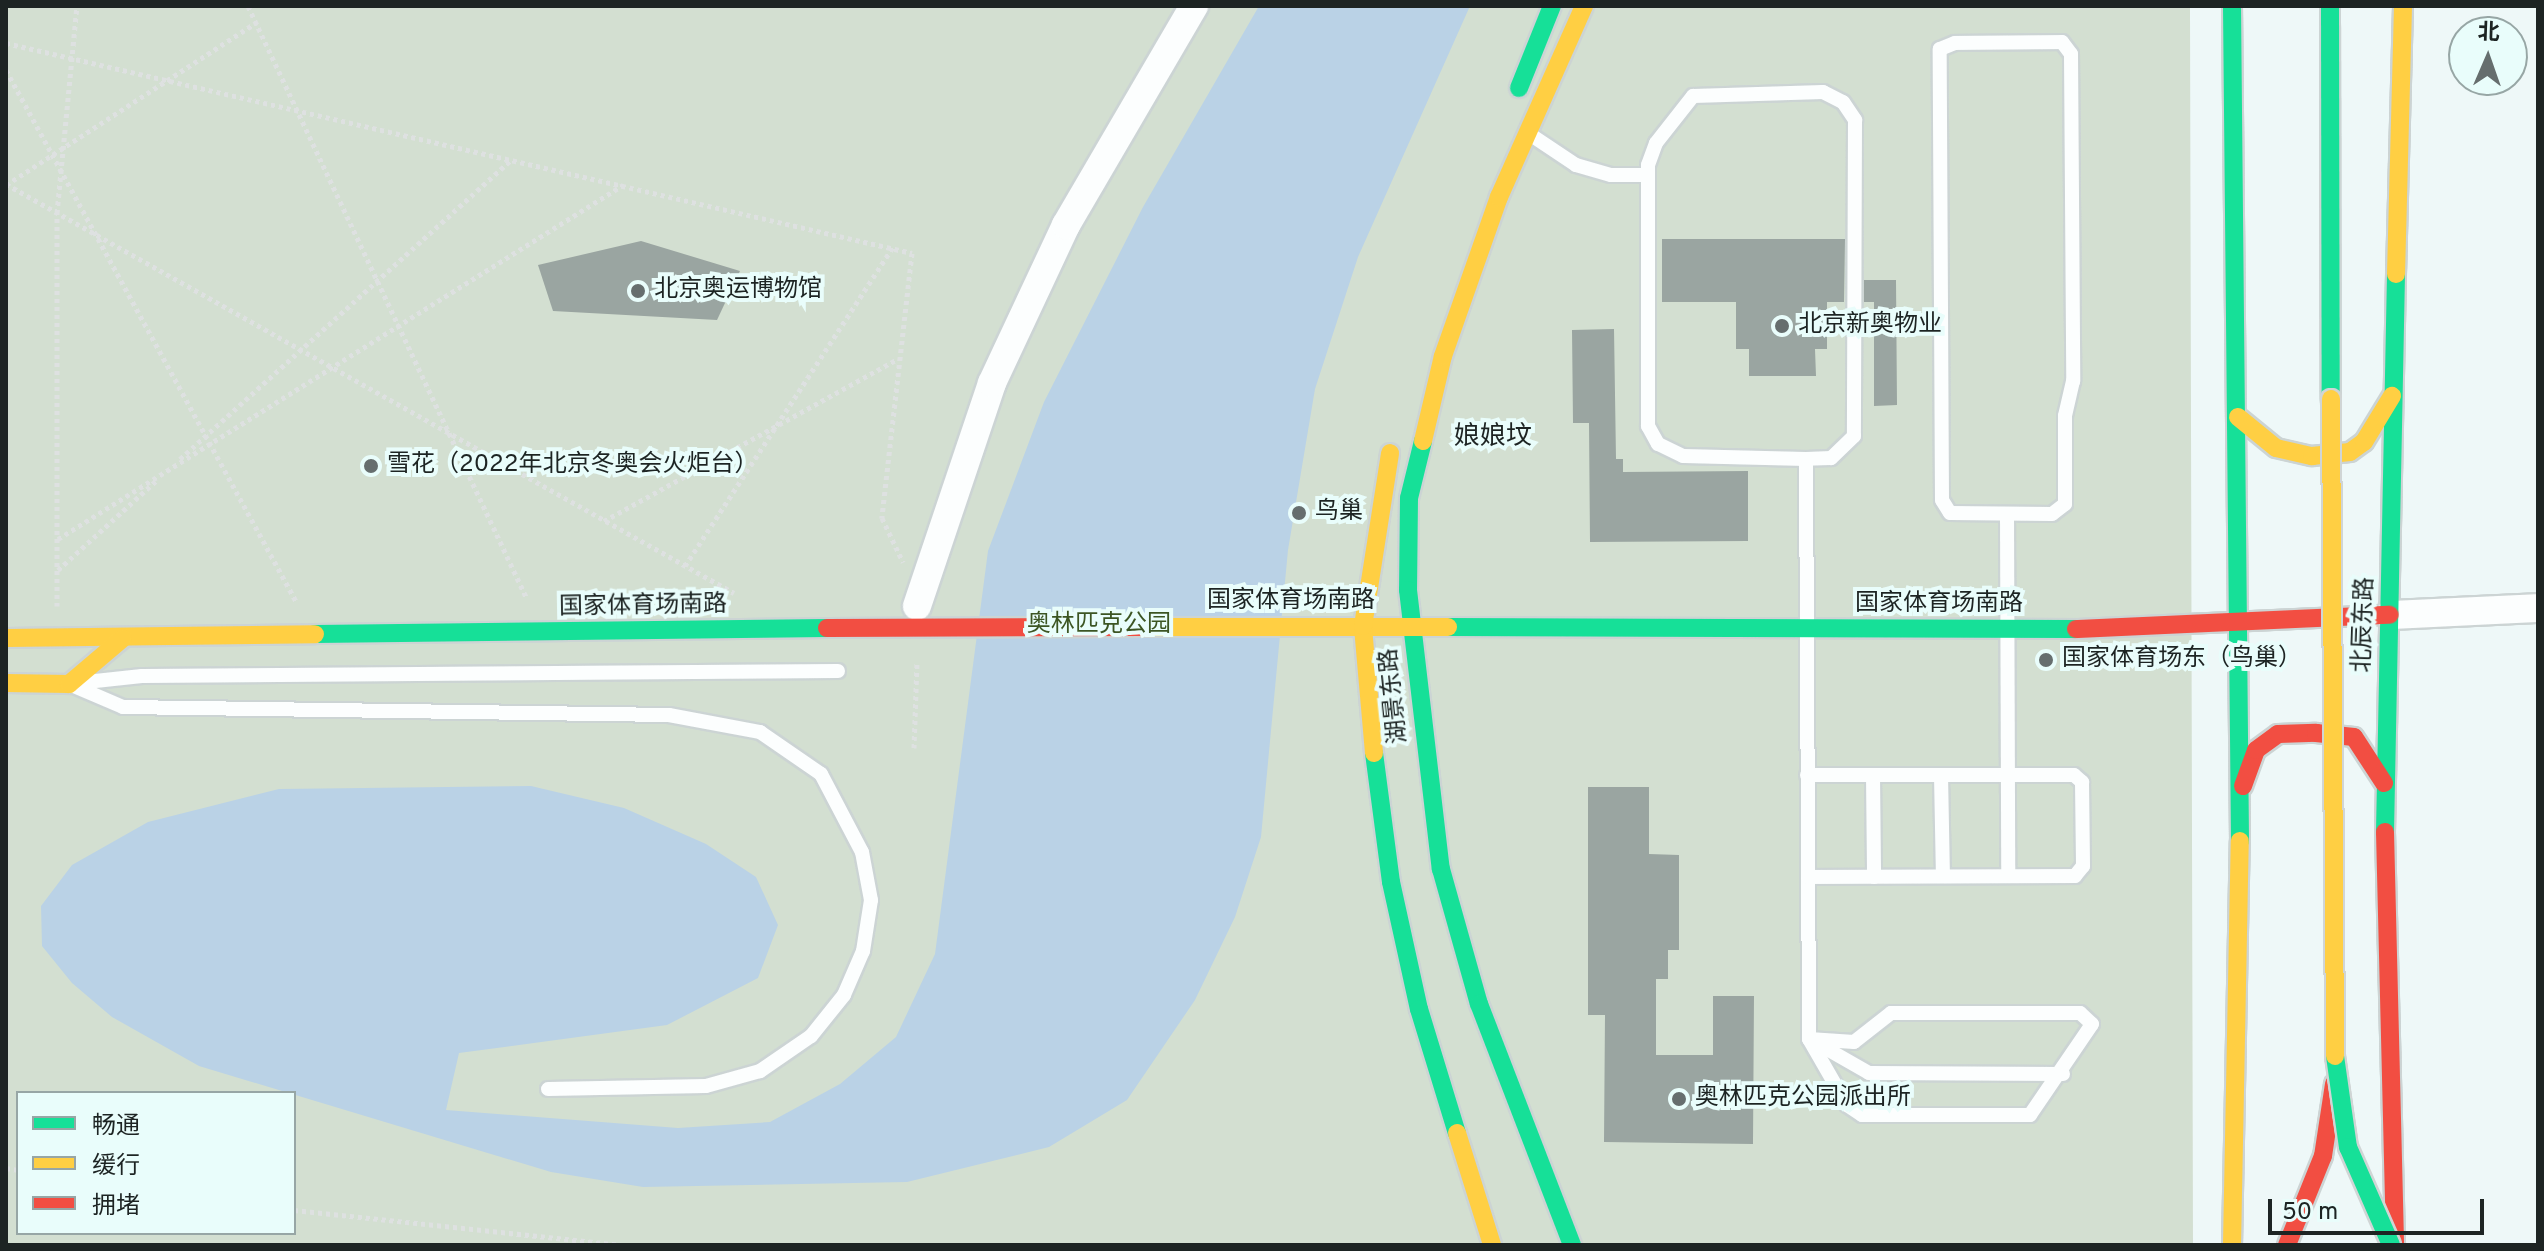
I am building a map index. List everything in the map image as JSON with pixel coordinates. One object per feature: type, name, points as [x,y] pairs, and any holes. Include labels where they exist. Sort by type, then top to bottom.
[{"type":"main road","points":[[1513,103],[1552,6]]},
{"type":"main road","name":"湖景东路","points":[[1572,1245],[1479,1004],[1441,869],[1412,626],[1414,465],[1443,356],[1527,133],[1584,6]]},
{"type":"main road","points":[[2232,6],[2241,626],[2232,1245]]},
{"type":"main road","points":[[2287,1245],[2323,1156],[2335,1078],[2330,6]]},
{"type":"main road","name":"北辰东路","points":[[2393,1245],[2384,783],[2403,6]]},
{"type":"main road","points":[[2238,417],[2276,448],[2312,456],[2350,452],[2364,442],[2394,392]]},
{"type":"main road","name":"湖景东路","points":[[1396,428],[1363,626],[1391,882],[1419,1009],[1492,1245]]},
{"type":"main road","name":"国家体育场南路","points":[[6,638],[122,639],[917,616],[961,626],[1288,625],[1805,630],[2241,626],[2390,615]]},
{"type":"main road","points":[[6,683],[69,684],[122,639]]},
{"type":"main road","points":[[2241,791],[2256,750],[2278,734],[2354,737],[2384,783]]},
{"type":"main road","points":[[2335,1078],[2348,1147],[2393,1245]]},
{"type":"street","points":[[917,616],[992,383],[1066,225],[1194,6]]},
{"type":"street","points":[[2390,615],[2538,608]]},
{"type":"lane","points":[[2062,42],[2071,69],[2073,381],[2065,416],[2065,504],[2052,514],[2007,514],[1950,513],[1942,500],[1940,49],[1955,43],[2062,42]]},
{"type":"lane","points":[[1823,92],[1843,102],[1855,120],[1854,436],[1831,458],[1806,459],[1683,456],[1658,444],[1648,426],[1648,175],[1656,143],[1693,96],[1823,92]]},
{"type":"lane","points":[[1527,133],[1576,165],[1611,175],[1648,175]]},
{"type":"lane","points":[[1806,459],[1809,1039],[1847,1105],[1862,1115],[2030,1115],[2063,1074],[2092,1024],[2080,1013],[1891,1013],[1854,1042],[1809,1039]]},
{"type":"lane","points":[[2007,514],[2004,628],[2008,876]]},
{"type":"lane","points":[[69,684],[142,676],[838,671]]},
{"type":"lane","points":[[69,684],[123,707],[669,715],[760,732],[821,774],[862,852],[871,900],[858,962],[844,995],[811,1036],[760,1071],[706,1086],[548,1089]]},
{"type":"lane","points":[[1807,775],[2074,775],[2082,782],[2083,866],[2075,876],[1808,877]]},
{"type":"lane","points":[[1873,775],[1874,877]]},
{"type":"lane","points":[[1941,775],[1943,876]]},
{"type":"lane","points":[[1809,1039],[1869,1073],[2063,1074]]},
{"type":"path","points":[[57,615],[57,213],[77,6]]},
{"type":"path","points":[[248,6],[303,112],[532,610]]},
{"type":"path","points":[[257,22],[6,185],[748,601]]},
{"type":"path","points":[[6,43],[912,253],[914,262],[882,518],[914,579],[917,616],[914,748]]},
{"type":"path","points":[[6,70],[302,612]]},
{"type":"path","points":[[58,570],[512,159]]},
{"type":"path","points":[[58,539],[623,185]]},
{"type":"path","points":[[685,566],[893,247]]},
{"type":"path","points":[[604,521],[896,360]]},
{"type":"path","points":[[296,1210],[624,1245]]},
{"type":"green space","name":"奥林匹克公园","points":[[6,6],[2190,6],[2193,1245],[6,1245]]},
{"type":"water","points":[[1259,6],[1470,6],[1358,257],[1315,389],[1288,550],[1261,837],[1235,917],[1195,1000],[1127,1100],[1049,1147],[907,1182],[643,1187],[551,1172],[296,1095],[296,1091],[282,1091],[199,1066],[112,1017],[72,983],[42,946],[41,906],[72,865],[148,822],[279,789],[531,786],[624,808],[706,844],[756,877],[778,925],[758,978],[667,1025],[459,1053],[446,1110],[678,1128],[770,1122],[840,1084],[896,1037],[935,954],[988,551],[1044,402],[1143,207]]},
{"type":"building","name":"北京新奥物业","points":[[1662,239],[1845,239],[1844,302],[1827,302],[1827,349],[1815,349],[1816,376],[1749,376],[1749,349],[1736,349],[1736,302],[1662,302]]},
{"type":"building","name":"北京奥运博物馆","points":[[641,241],[740,271],[717,320],[553,311],[538,265]]},
{"type":"building","points":[[1864,280],[1896,280],[1897,405],[1874,406],[1874,302],[1864,302]]},
{"type":"building","points":[[1614,329],[1616,459],[1623,459],[1623,472],[1748,471],[1748,541],[1590,542],[1589,423],[1573,423],[1572,330]]},
{"type":"building","points":[[1588,787],[1649,787],[1649,854],[1679,855],[1679,950],[1668,950],[1668,979],[1656,979],[1656,1055],[1713,1055],[1713,996],[1754,996],[1753,1144],[1604,1142],[1605,1015],[1588,1015]]},
{"type":"traffic: fast","points":[[1519,88],[1552,6]]},
{"type":"traffic: fast","points":[[2232,6],[2240,841]]},
{"type":"traffic: fast","points":[[2330,6],[2331,399]]},
{"type":"traffic: fast","points":[[2385,832],[2396,274]]},
{"type":"traffic: fast","points":[[1423,441],[1409,498],[1408,590],[1441,869],[1479,1004],[1572,1245]]},
{"type":"traffic: fast","points":[[1448,627],[2076,629]]},
{"type":"traffic: fast","points":[[315,634],[827,628]]},
{"type":"traffic: fast","points":[[1374,753],[1391,882],[1419,1009],[1457,1133]]},
{"type":"traffic: fast","points":[[2335,1056],[2348,1147],[2391,1245]]},
{"type":"traffic: slow","points":[[1423,441],[1443,356],[1499,197],[1584,6]]},
{"type":"traffic: slow","points":[[2396,274],[2403,6]]},
{"type":"traffic: slow","points":[[2238,417],[2276,448],[2312,456],[2350,452],[2364,442],[2392,396]]},
{"type":"traffic: slow","points":[[2331,399],[2335,1056]]},
{"type":"traffic: slow","points":[[1374,753],[1363,626],[1390,453]]},
{"type":"traffic: slow","points":[[1148,627],[1448,627]]},
{"type":"traffic: slow","points":[[6,638],[315,634]]},
{"type":"traffic: slow","points":[[6,683],[69,684],[122,639]]},
{"type":"traffic: slow","points":[[2232,1245],[2240,841]]},
{"type":"traffic: slow","points":[[1457,1133],[1492,1245]]},
{"type":"traffic: jam","points":[[2076,629],[2390,615]]},
{"type":"traffic: jam","points":[[827,628],[1148,627]]},
{"type":"traffic: jam","points":[[2243,786],[2256,750],[2278,734],[2316,733],[2354,737],[2384,783]]},
{"type":"traffic: jam","points":[[2385,832],[2395,1245]]},
{"type":"traffic: jam","points":[[2287,1245],[2323,1156],[2334,1084]]},
{"type":"place","name":"北京奥运博物馆","points":[[638,291]]},
{"type":"place","name":"北京新奥物业","points":[[1782,326]]},
{"type":"place","name":"雪花（2022年北京冬奥会火炬台）","points":[[371,466]]},
{"type":"place","name":"鸟巢","points":[[1299,513]]},
{"type":"place","name":"国家体育场东（鸟巢）","points":[[2046,660]]},
{"type":"place","name":"奥林匹克公园派出所","points":[[1679,1099]]},
{"type":"district","name":"娘娘坟","points":[[1493,438]]}]
